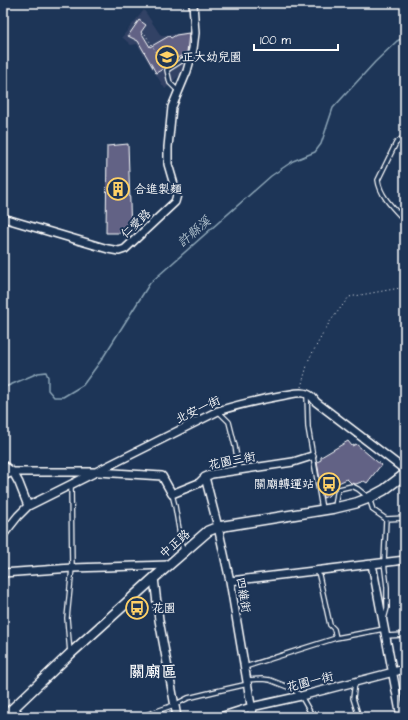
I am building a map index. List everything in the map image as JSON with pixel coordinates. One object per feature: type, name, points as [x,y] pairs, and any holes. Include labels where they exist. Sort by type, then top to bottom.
[{"type":"main road","name":"中正路","points":[[4,717],[70,654],[208,531],[218,527],[335,508],[356,503],[384,490],[405,474]]},
{"type":"main road","points":[[13,709],[20,717]]},
{"type":"street","name":"仁愛路","points":[[3,218],[119,252],[125,249],[175,202],[177,195],[168,164],[172,107],[187,71],[194,48],[195,33],[193,3]]},
{"type":"street","name":"北安一街","points":[[3,535],[28,506],[218,411],[248,402],[303,393]]},
{"type":"street","points":[[303,393],[313,398],[316,402],[405,470]]},
{"type":"street","name":"花園三街","points":[[172,494],[199,483],[212,474],[293,462],[312,456]]},
{"type":"street","points":[[3,465],[13,472],[28,506]]},
{"type":"street","points":[[3,476],[13,472],[98,472],[162,476],[172,494]]},
{"type":"street","name":"四維街","points":[[205,478],[230,581],[253,717]]},
{"type":"street","points":[[230,581],[405,560]]},
{"type":"street","points":[[372,564],[392,673],[402,715]]},
{"type":"street","points":[[3,573],[72,568],[169,565]]},
{"type":"street","points":[[154,578],[159,620],[177,717]]},
{"type":"street","name":"花園一街","points":[[220,717],[251,706],[301,696],[405,669]]},
{"type":"lane","points":[[178,91],[170,83],[167,70],[183,60]]},
{"type":"lane","points":[[405,136],[396,143],[378,180],[382,193],[405,220]]},
{"type":"lane","points":[[303,393],[312,456],[322,510]]},
{"type":"lane","points":[[218,411],[229,422],[239,470]]},
{"type":"lane","points":[[70,654],[67,618],[72,568],[71,485]]},
{"type":"lane","points":[[335,508],[339,489],[352,486],[369,498],[373,510],[386,520],[405,518]]},
{"type":"lane","points":[[172,494],[184,553]]},
{"type":"lane","points":[[383,621],[388,608],[384,562],[386,520]]},
{"type":"lane","points":[[317,570],[330,625],[334,629],[336,638]]},
{"type":"lane","points":[[3,573],[3,584]]},
{"type":"lane","points":[[244,667],[336,638],[385,633],[405,635]]},
{"type":"lane","points":[[140,717],[174,705],[188,698],[262,679],[270,680],[293,689],[301,696],[314,717]]},
{"type":"lane","points":[[356,681],[353,698],[359,717]]},
{"type":"path","points":[[145,34],[167,70]]},
{"type":"path","points":[[303,393],[309,359],[329,323],[349,297],[400,288]]},
{"type":"shaded area","name":"正大幼兒園","points":[[144,10],[161,36],[190,32],[190,46],[186,69],[165,89],[137,44],[131,45],[122,37]]},
{"type":"building","points":[[139,20],[146,25],[141,32],[150,47],[169,36],[171,38],[176,35],[189,33],[187,53],[161,66],[163,69],[156,73],[138,41],[128,36]]},
{"type":"building","name":"合進製麵","points":[[128,144],[131,233],[106,233],[107,146]]},
{"type":"building","points":[[348,441],[352,446],[356,444],[381,465],[367,483],[364,481],[356,484],[351,483],[347,479],[332,486],[331,493],[323,498],[317,462],[321,460],[321,457]]},
{"type":"waterway","name":"許縣溪","points":[[3,388],[38,373],[46,372],[48,377],[48,390],[54,397],[63,397],[83,385],[102,359],[150,283],[271,176],[293,161],[315,152],[321,144],[333,108],[375,62],[397,41],[405,37]]},
{"type":"place","name":"正大幼兒園","points":[[167,57]]},
{"type":"place","name":"合進製麵","points":[[118,189]]},
{"type":"place","name":"關廟轉運站","points":[[329,484]]},
{"type":"place","name":"花園","points":[[137,608]]},
{"type":"district","name":"關廟區","points":[[153,672]]}]
